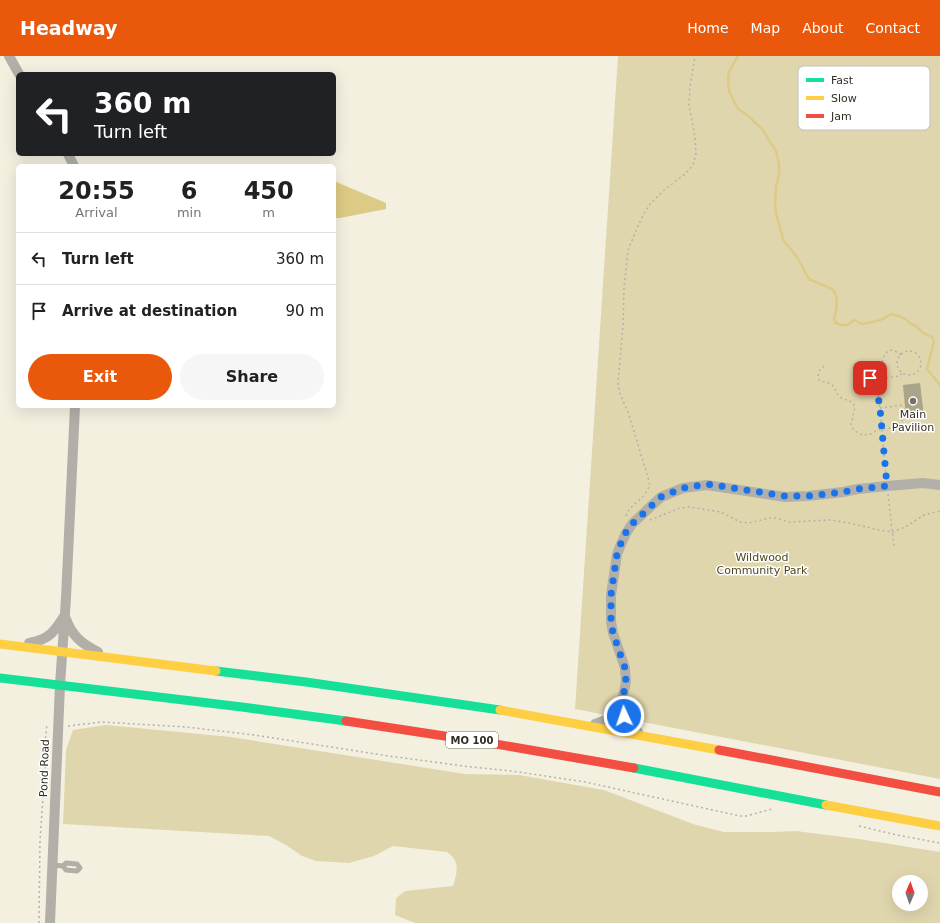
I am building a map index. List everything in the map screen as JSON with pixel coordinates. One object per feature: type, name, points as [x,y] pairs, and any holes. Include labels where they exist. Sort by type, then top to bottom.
[{"type":"highway","points":[[0,644],[251,674],[495,709],[641,735],[940,792]]},
{"type":"highway","name":"MO 100","points":[[0,678],[296,714],[477,741],[671,775],[940,826]]},
{"type":"street","points":[[9,56],[18,72]]},
{"type":"street","name":"Pond Road","points":[[50,923],[58,866],[58,726],[75,408]]},
{"type":"street","points":[[641,735],[624,716],[621,705],[626,676],[625,668],[613,633],[611,622],[611,595],[617,554],[624,535],[632,524],[661,497],[683,488],[707,484],[785,496],[808,496],[858,489],[923,483],[940,485]]},
{"type":"street","points":[[16,646],[39,642],[47,637],[54,631],[65,615]]},
{"type":"street","name":"Pond Road","points":[[65,615],[70,629],[78,639],[90,648],[111,658]]},
{"type":"street","points":[[590,726],[606,720],[621,705]]},
{"type":"path","points":[[632,524],[626,519],[626,514],[644,495],[650,486],[628,412],[620,394],[618,383],[628,250],[641,219],[650,204],[693,166],[696,154],[695,137],[689,105],[695,56]]},
{"type":"path","points":[[876,374],[876,366],[882,362],[884,355],[887,352],[891,350],[896,351],[900,355]]},
{"type":"path","points":[[905,352],[912,352],[919,356],[921,363],[919,370],[916,373],[909,375],[903,373],[899,370],[898,366],[898,359],[900,355],[905,352]]},
{"type":"path","points":[[824,366],[819,370],[819,380],[832,384],[836,389],[837,394],[850,400],[854,404],[855,407],[852,428],[858,433],[862,435],[871,434],[877,430],[890,428],[900,420],[904,420]]},
{"type":"path","points":[[876,385],[880,383],[882,379],[899,376],[903,373]]},
{"type":"path","points":[[882,379],[881,376],[873,374],[870,380],[876,385],[880,408],[894,547]]},
{"type":"path","points":[[880,408],[903,405]]},
{"type":"path","points":[[648,521],[680,508],[689,507],[721,512],[739,521],[745,522],[769,518],[790,522],[831,520],[893,532],[907,526],[924,515],[940,511]]},
{"type":"path","points":[[39,923],[40,840],[47,725],[72,726],[102,722],[201,729],[254,735],[389,756],[512,771],[585,782],[740,816],[746,816],[767,809],[776,808]]},
{"type":"path","points":[[853,824],[940,843]]},
{"type":"green space","name":"Wildwood Community Park","points":[[618,56],[940,56],[940,779],[575,709]]},
{"type":"green space","points":[[106,725],[231,737],[465,774],[519,775],[604,790],[693,824],[724,832],[796,831],[940,852],[940,923],[415,923],[395,915],[396,898],[405,891],[453,886],[457,868],[456,863],[447,852],[393,846],[374,856],[349,863],[316,861],[302,856],[269,836],[63,824],[66,750],[73,730]]},
{"type":"shaded area","points":[[336,182],[386,203],[386,209],[336,218]]},
{"type":"building","name":"Main Pavilion","points":[[920,383],[924,416],[906,418],[903,385]]},
{"type":"waterway","points":[[738,56],[729,72],[729,91],[738,109],[762,129],[776,151],[779,164],[779,175],[776,186],[775,203],[776,214],[784,241],[797,257],[809,279],[832,289],[835,293],[837,300],[834,318],[836,323],[845,325],[854,320],[862,324],[881,320],[891,314],[905,319],[911,324],[915,325],[923,333],[932,337],[934,341],[927,369],[940,385]]},
{"type":"traffic: fast","points":[[216,671],[306,682],[500,710]]},
{"type":"traffic: fast","points":[[0,678],[346,721]]},
{"type":"traffic: fast","points":[[634,768],[826,805]]},
{"type":"traffic: slow","points":[[0,644],[216,671]]},
{"type":"traffic: slow","points":[[500,710],[719,750]]},
{"type":"traffic: slow","points":[[826,805],[940,826]]},
{"type":"traffic: jam","points":[[346,721],[484,742],[634,768]]},
{"type":"traffic: jam","points":[[719,750],[940,792]]},
{"type":"place","name":"Main Pavilion","points":[[913,401]]},
{"type":"route","points":[[624,716],[621,705],[626,676],[625,668],[613,633],[611,622],[611,595],[617,554],[624,535],[632,524],[661,497],[683,488],[707,484],[785,496],[808,496],[887,486],[880,408],[876,385],[871,383],[870,378]]}]
